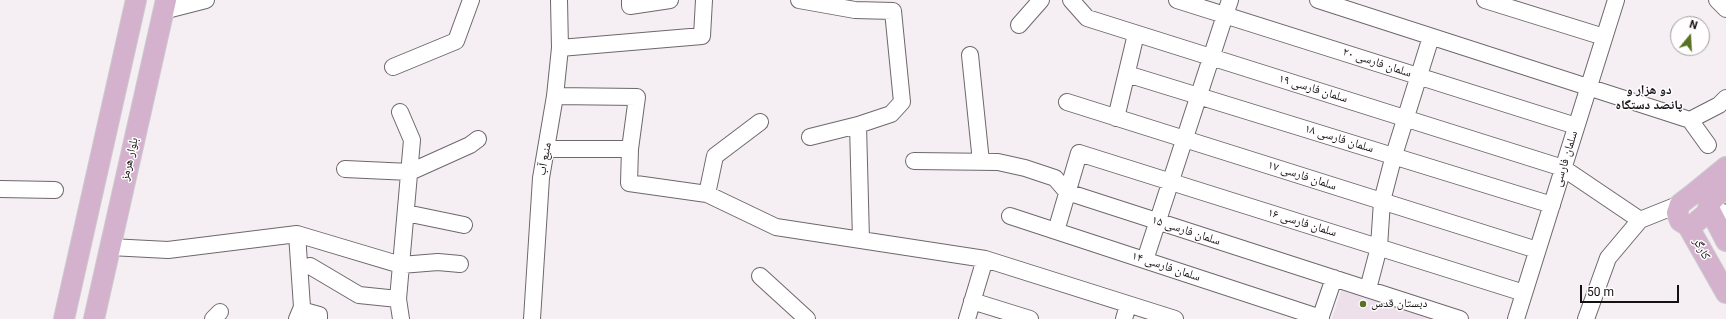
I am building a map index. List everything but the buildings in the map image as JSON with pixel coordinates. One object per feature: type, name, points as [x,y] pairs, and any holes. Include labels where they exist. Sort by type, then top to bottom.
[{"type":"main road","points":[[64,319],[136,0]]},
{"type":"main road","name":"بلوار هرمز","points":[[94,319],[165,5]]},
{"type":"main road","points":[[1688,226],[1700,221],[1704,204],[1726,167]]},
{"type":"main road","points":[[1704,204],[1726,186]]},
{"type":"main road","points":[[1704,204],[1726,241]]},
{"type":"main road","name":"کارگر","points":[[1704,204],[1677,213],[1678,218],[1688,226],[1726,293]]},
{"type":"street","points":[[165,5],[206,0]]},
{"type":"street","points":[[393,67],[456,41],[471,0]]},
{"type":"street","name":"منبع آب","points":[[532,319],[541,178],[555,96],[560,48],[559,0]]},
{"type":"street","points":[[630,0],[630,6],[670,0]]},
{"type":"street","points":[[560,48],[702,36],[704,0]]},
{"type":"street","points":[[800,0],[855,10],[893,11],[902,102],[891,114],[858,126],[810,137]]},
{"type":"street","points":[[1019,25],[1041,0]]},
{"type":"street","name":"سلمان فارسی ۱۹","points":[[1071,0],[1087,18],[1563,168],[1640,220]]},
{"type":"street","name":"سلمان فارسی ۲۰","points":[[1177,0],[1576,126]]},
{"type":"street","points":[[1145,260],[1230,0]]},
{"type":"street","points":[[1318,0],[1690,120],[1708,145]]},
{"type":"street","points":[[1485,0],[1604,37]]},
{"type":"street","name":"سلمان فارسی","points":[[1516,319],[1576,126],[1590,88],[1616,0]]},
{"type":"street","points":[[1717,0],[1726,9]]},
{"type":"street","points":[[1116,118],[1136,34]]},
{"type":"street","points":[[1368,289],[1380,248],[1382,201],[1405,118],[1431,37]]},
{"type":"street","points":[[970,55],[981,162]]},
{"type":"street","name":"سلمان فارسی ۱۸","points":[[1127,74],[1552,205]]},
{"type":"street","points":[[555,96],[637,97],[630,149],[629,183],[707,194],[776,227],[985,258],[1126,312],[1175,319]]},
{"type":"street","name":"سلمان فارسی ۱۷","points":[[1066,102],[1537,250]]},
{"type":"street","points":[[1690,120],[1724,106]]},
{"type":"street","points":[[400,112],[412,140],[398,299],[401,319]]},
{"type":"street","points":[[707,194],[715,156],[760,122]]},
{"type":"street","points":[[858,126],[860,240]]},
{"type":"street","points":[[345,169],[410,172],[470,145],[478,139]]},
{"type":"street","points":[[547,149],[630,149]]},
{"type":"street","name":"سلمان فارسی ۱۶","points":[[1067,192],[1079,153],[1524,293]]},
{"type":"street","name":"سلمان فارسی ۱۵","points":[[914,161],[998,162],[1025,168],[1055,178],[1067,192],[1460,319]]},
{"type":"street","points":[[0,189],[55,190]]},
{"type":"street","points":[[1056,231],[1067,192]]},
{"type":"street","points":[[1586,319],[1608,258],[1640,220],[1704,204]]},
{"type":"street","points":[[406,213],[464,225]]},
{"type":"street","name":"سلمان فارسی ۱۴","points":[[1010,216],[1321,318]]},
{"type":"street","points":[[297,234],[302,307],[299,315],[319,315],[319,319]]},
{"type":"street","points":[[110,247],[168,250],[297,234],[401,265],[438,262],[460,264]]},
{"type":"street","points":[[967,319],[985,258]]},
{"type":"street","points":[[310,266],[359,295],[398,299]]},
{"type":"street","points":[[760,276],[807,319]]},
{"type":"street","points":[[1321,318],[1334,278]]},
{"type":"street","points":[[972,301],[1030,319]]},
{"type":"shaded area","name":"دبستان قدس","points":[[1342,288],[1436,319],[1332,319]]},
{"type":"place","name":"دبستان قدس","points":[[1363,304]]},
{"type":"district","name":"دو هزار و پانصد دستگاه","points":[[1649,98]]}]
